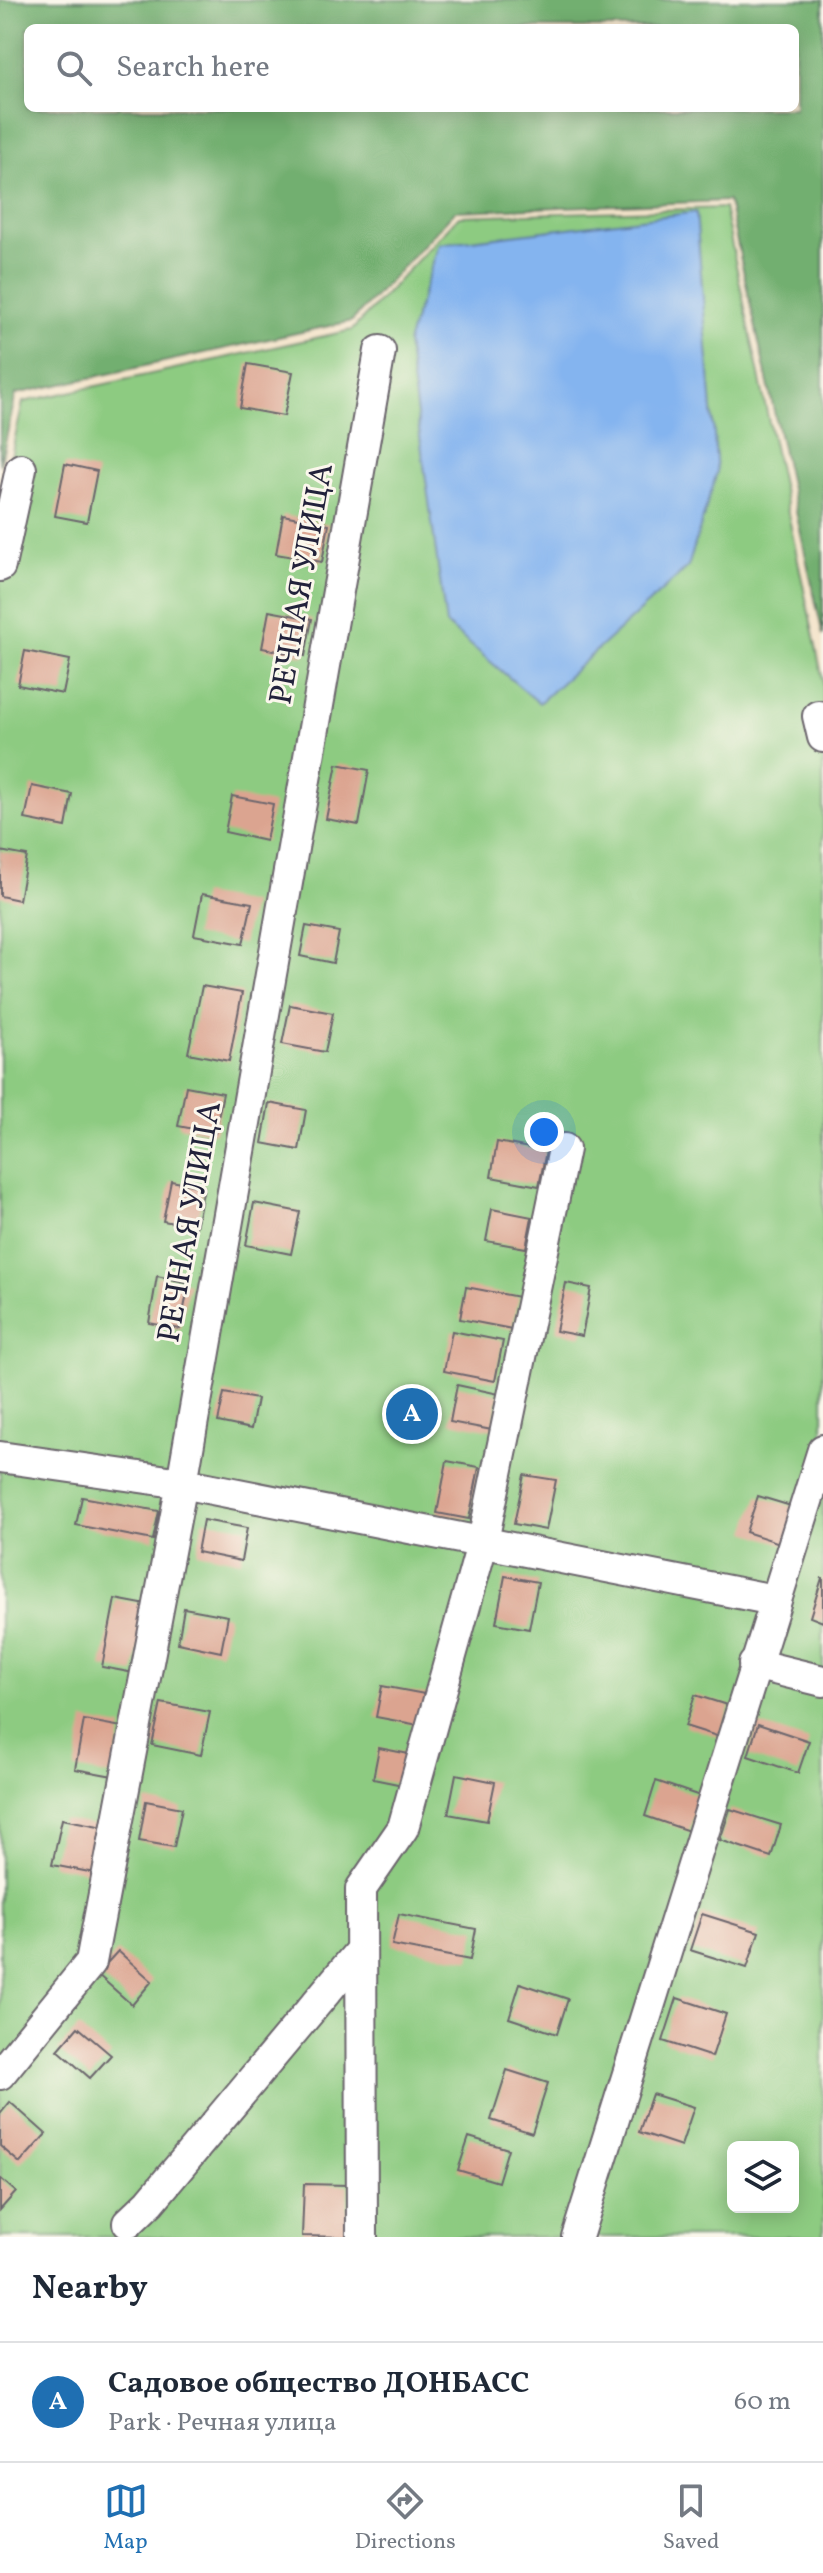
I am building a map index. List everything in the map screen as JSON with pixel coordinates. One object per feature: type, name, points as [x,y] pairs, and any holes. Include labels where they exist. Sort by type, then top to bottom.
[{"type":"street","name":"РЕЧНАЯ УЛИЦА","points":[[0,2074],[91,1962],[182,1483],[380,351]]},
{"type":"street","points":[[0,566],[21,469]]},
{"type":"street","points":[[362,2237],[361,1889],[403,1828],[483,1541],[564,1149]]},
{"type":"street","points":[[577,2237],[823,1450]]},
{"type":"street","points":[[0,1457],[182,1483],[774,1600]]},
{"type":"street","points":[[754,1664],[823,1681]]},
{"type":"street","points":[[128,2223],[150,2202],[361,1950]]},
{"type":"green space","points":[[0,0],[823,0],[823,635],[728,201],[455,211],[352,321],[16,394],[0,465]]},
{"type":"green space","points":[[724,208],[823,680],[823,2237],[0,2237],[0,506],[23,402],[352,330],[459,216]]},
{"type":"water","points":[[696,212],[717,472],[688,567],[539,703],[446,624],[407,343],[439,244]]},
{"type":"building","points":[[248,364],[293,372],[284,416],[240,408]]},
{"type":"building","points":[[65,464],[97,471],[87,522],[55,516]]},
{"type":"building","points":[[283,515],[329,524],[322,562],[276,554]]},
{"type":"building","points":[[269,611],[312,619],[305,656],[262,648]]},
{"type":"building","points":[[25,651],[70,660],[63,694],[18,685]]},
{"type":"building","points":[[337,764],[369,770],[359,825],[326,819]]},
{"type":"building","points":[[32,786],[72,794],[66,827],[25,819]]},
{"type":"building","points":[[232,796],[273,804],[266,841],[225,832]]},
{"type":"building","points":[[0,851],[27,856],[19,900],[0,896]]},
{"type":"building","points":[[202,894],[252,903],[243,944],[194,935]]},
{"type":"building","points":[[306,926],[339,932],[333,963],[300,956]]},
{"type":"building","points":[[202,986],[242,993],[229,1061],[188,1053]]},
{"type":"building","points":[[290,1005],[333,1013],[325,1052],[282,1044]]},
{"type":"building","points":[[186,1086],[223,1093],[215,1133],[178,1126]]},
{"type":"building","points":[[269,1103],[306,1110],[299,1150],[262,1143]]},
{"type":"building","points":[[497,1142],[546,1151],[539,1186],[491,1177]]},
{"type":"building","points":[[171,1181],[204,1187],[196,1227],[163,1221]]},
{"type":"building","points":[[254,1203],[300,1212],[291,1254],[246,1245]]},
{"type":"building","points":[[492,1209],[532,1217],[526,1248],[486,1241]]},
{"type":"building","points":[[157,1276],[189,1283],[180,1329],[149,1323]]},
{"type":"building","points":[[566,1283],[591,1288],[582,1336],[556,1331]]},
{"type":"building","points":[[466,1287],[519,1297],[512,1329],[460,1319]]},
{"type":"building","points":[[452,1331],[503,1341],[495,1381],[444,1371]]},
{"type":"building","points":[[457,1385],[499,1394],[492,1430],[450,1422]]},
{"type":"building","points":[[224,1393],[257,1399],[251,1429],[218,1422]]},
{"type":"building","points":[[447,1461],[479,1467],[469,1519],[437,1513]]},
{"type":"building","points":[[524,1475],[556,1480],[546,1530],[514,1524]]},
{"type":"building","points":[[758,1496],[801,1509],[789,1546],[746,1532]]},
{"type":"building","points":[[82,1497],[159,1511],[153,1540],[76,1525]]},
{"type":"building","points":[[203,1520],[247,1528],[241,1561],[197,1552]]},
{"type":"building","points":[[505,1576],[538,1582],[529,1629],[496,1623]]},
{"type":"building","points":[[823,1578],[823,1622],[810,1617]]},
{"type":"building","points":[[115,1599],[147,1605],[134,1673],[102,1667]]},
{"type":"building","points":[[184,1608],[228,1616],[221,1652],[178,1643]]},
{"type":"building","points":[[382,1686],[430,1695],[424,1726],[376,1717]]},
{"type":"building","points":[[695,1695],[730,1706],[720,1737],[685,1726]]},
{"type":"building","points":[[161,1703],[210,1712],[201,1755],[152,1745]]},
{"type":"building","points":[[84,1720],[122,1727],[113,1776],[75,1769]]},
{"type":"building","points":[[758,1724],[809,1741],[798,1773],[748,1756]]},
{"type":"building","points":[[379,1748],[409,1754],[403,1785],[373,1779]]},
{"type":"building","points":[[456,1774],[495,1782],[487,1821],[448,1814]]},
{"type":"building","points":[[656,1781],[700,1796],[689,1831],[645,1816]]},
{"type":"building","points":[[146,1801],[182,1808],[174,1847],[139,1841]]},
{"type":"building","points":[[730,1809],[781,1825],[771,1857],[720,1840]]},
{"type":"building","points":[[62,1819],[104,1827],[95,1873],[52,1865]]},
{"type":"building","points":[[399,1914],[476,1929],[470,1960],[392,1945]]},
{"type":"building","points":[[702,1914],[759,1932],[747,1968],[690,1950]]},
{"type":"building","points":[[118,1951],[152,1981],[132,2005],[97,1974]]},
{"type":"building","points":[[520,1983],[568,1999],[557,2034],[509,2018]]},
{"type":"building","points":[[677,1998],[726,2014],[712,2057],[663,2041]]},
{"type":"building","points":[[78,2027],[111,2055],[90,2078],[58,2050]]},
{"type":"building","points":[[507,2070],[548,2083],[532,2133],[491,2120]]},
{"type":"building","points":[[652,2094],[694,2107],[681,2146],[639,2132]]},
{"type":"building","points":[[10,2102],[46,2134],[20,2163],[0,2146],[0,2114]]},
{"type":"building","points":[[469,2137],[508,2149],[498,2182],[458,2170]]},
{"type":"building","points":[[0,2178],[16,2192],[0,2210]]},
{"type":"building","points":[[304,2184],[348,2185],[347,2237],[302,2236]]},
{"type":"place","name":"Садовое общество ДОНБАСС","points":[[412,1414]]}]
